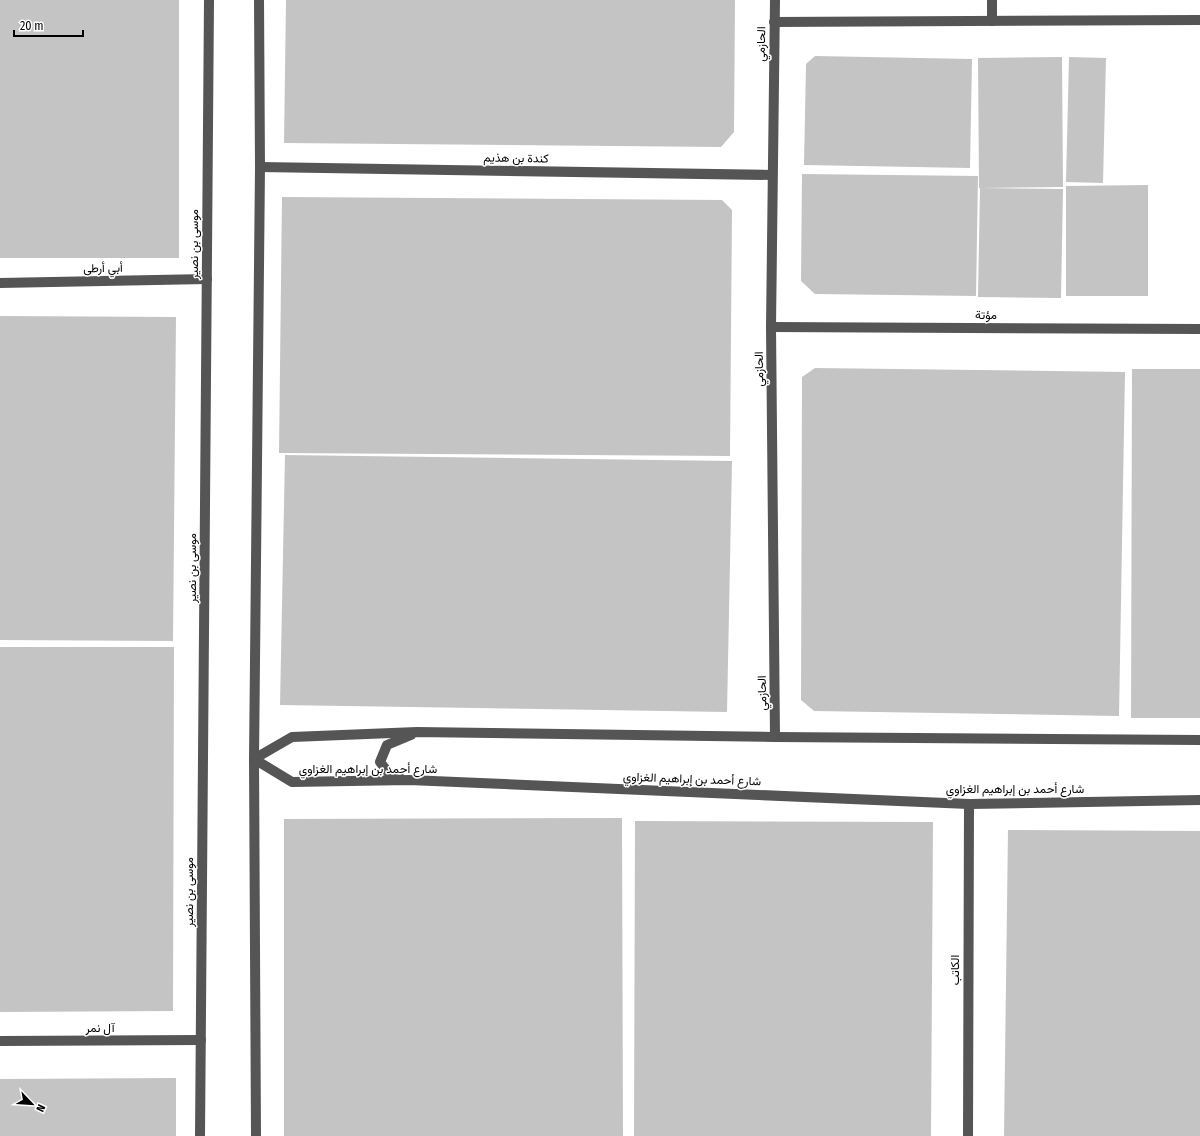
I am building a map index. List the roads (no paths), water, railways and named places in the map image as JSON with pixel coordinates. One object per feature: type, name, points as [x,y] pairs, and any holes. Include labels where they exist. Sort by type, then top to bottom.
[{"type":"street","name":"موسى بن نصير","points":[[200,1136],[209,0]]},
{"type":"street","points":[[256,1136],[254,759],[260,167],[259,0]]},
{"type":"street","name":"الحازمي","points":[[775,0],[771,327],[775,737]]},
{"type":"street","points":[[992,0],[992,21]]},
{"type":"street","points":[[774,22],[1200,20]]},
{"type":"street","name":"كندة بن هذيم","points":[[260,167],[772,175]]},
{"type":"street","name":"أبي أرطى","points":[[0,283],[207,279]]},
{"type":"street","name":"مؤتة","points":[[771,327],[1200,329]]},
{"type":"street","points":[[254,759],[292,736],[417,732],[775,737],[1200,740]]},
{"type":"street","points":[[409,780],[391,776],[380,762],[387,745],[417,732]]},
{"type":"street","name":"شارع أحمد بن إبراهيم الغزاوي","points":[[254,759],[292,782],[409,780],[969,804],[1200,800]]},
{"type":"street","name":"الكاتب","points":[[968,1136],[969,804]]},
{"type":"street","name":"آل نمر","points":[[0,1041],[201,1040]]}]
